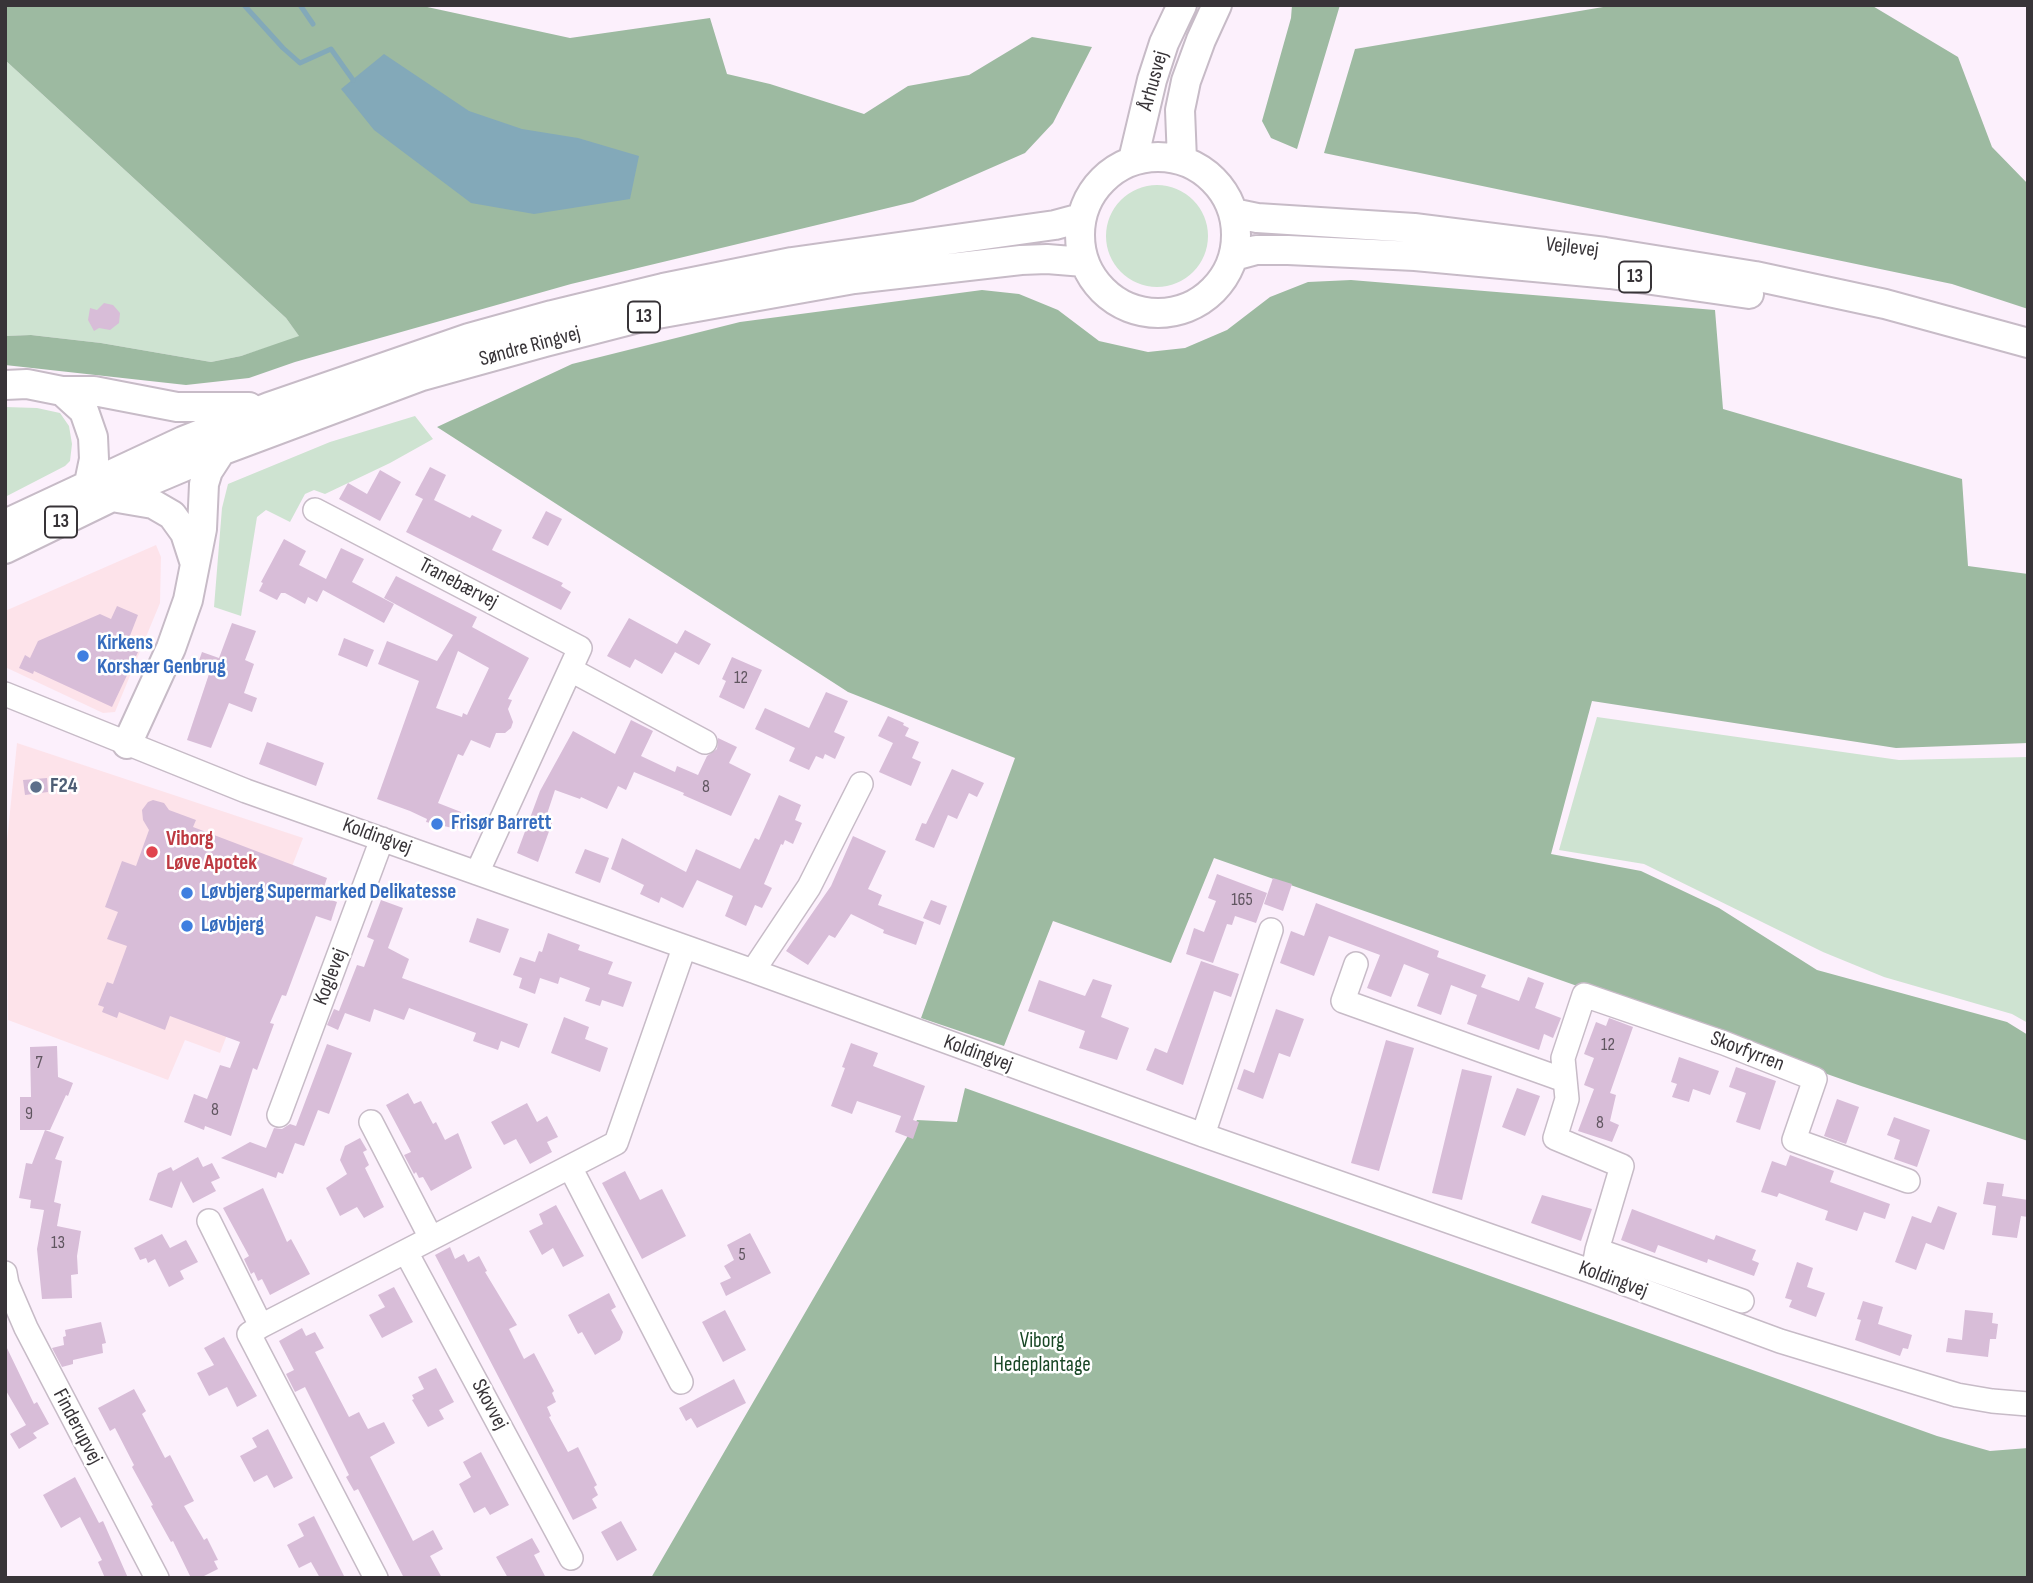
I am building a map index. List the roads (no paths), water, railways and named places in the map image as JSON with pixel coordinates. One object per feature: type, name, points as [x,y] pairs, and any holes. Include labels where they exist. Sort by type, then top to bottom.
[{"type":"main road","name":"Århusvej","points":[[1133,160],[1160,56],[1182,5]]},
{"type":"main road","name":"Århusvej","points":[[1182,160],[1180,110],[1186,81],[1217,5]]},
{"type":"main road","points":[[1149,157],[1182,160],[1199,168],[1214,180],[1226,195],[1237,235],[1234,256],[1227,273],[1210,293],[1188,308],[1153,314],[1135,310],[1118,303],[1092,278],[1084,262],[1080,240],[1081,218],[1088,199],[1100,182],[1115,169],[1133,160],[1149,157]]},
{"type":"main road","name":"Vejlevej","points":[[1233,213],[1257,218],[1427,230],[1615,254],[1755,276],[1885,304],[2028,343]]},
{"type":"main road","name":"Søndre Ringvej","points":[[5,549],[183,441],[269,407],[469,338],[663,288],[792,262],[1055,225],[1081,218]]},
{"type":"main road","name":"Vejlevej","points":[[1234,256],[1256,250],[1326,250],[1610,274],[1752,295],[1883,323],[2028,363]]},
{"type":"main road","name":"Søndre Ringvej","points":[[5,524],[221,451],[422,376],[646,316],[770,293],[916,271],[1047,259],[1084,262]]},
{"type":"main road","points":[[5,385],[27,384],[62,391],[94,391],[177,407],[269,407]]},
{"type":"main road","points":[[62,391],[84,411],[93,436],[100,490],[153,504],[172,515],[186,533],[196,567]]},
{"type":"main road","points":[[127,744],[171,648],[188,600],[202,529],[205,484],[208,471],[221,451]]},
{"type":"street","name":"Tranebærvej","points":[[315,510],[580,648],[477,873]]},
{"type":"street","points":[[571,670],[705,742]]},
{"type":"street","name":"Koldingvej","points":[[5,694],[234,786],[1203,1135],[1595,1261],[1780,1341],[1956,1395],[1992,1402],[2028,1404]]},
{"type":"street","points":[[752,971],[809,887],[861,784]]},
{"type":"street","name":"Koglevej","points":[[279,1115],[382,839]]},
{"type":"street","points":[[1203,1135],[1271,930]]},
{"type":"street","points":[[376,1578],[248,1334],[616,1143],[684,948]]},
{"type":"street","points":[[1356,964],[1343,1001],[1564,1080]]},
{"type":"street","name":"Skovfyrren","points":[[1595,1261],[1622,1166],[1555,1138],[1567,1099],[1563,1058],[1584,995],[1724,1043],[1815,1079],[1794,1140],[1908,1181]]},
{"type":"street","points":[[371,1122],[431,1238]]},
{"type":"street","points":[[570,1167],[681,1382]]},
{"type":"street","points":[[209,1221],[261,1325]]},
{"type":"street","name":"Skovvej","points":[[407,1252],[571,1558]]},
{"type":"street","points":[[1595,1261],[1742,1301]]},
{"type":"street","name":"Finderupvej","points":[[5,1272],[7,1284],[26,1328],[157,1578]]},
{"type":"water","points":[[384,54],[469,111],[522,129],[578,138],[639,156],[630,199],[534,214],[471,203],[374,130],[341,89]]},
{"type":"waterway","points":[[244,5],[300,63],[331,49],[353,80]]},
{"type":"waterway","points":[[300,5],[313,24]]},
{"type":"place","name":"Kirkens Korshær Genbrug","points":[[83,656]]},
{"type":"place","name":"F24","points":[[36,787]]},
{"type":"place","name":"Frisør Barrett","points":[[437,824]]},
{"type":"place","name":"Viborg Løve Apotek","points":[[152,852]]},
{"type":"place","name":"Løvbjerg Supermarked Delikatesse","points":[[187,893]]},
{"type":"place","name":"Løvbjerg","points":[[187,926]]},
{"type":"park label","name":"Viborg Hedeplantage","points":[[1042,1354]]}]
